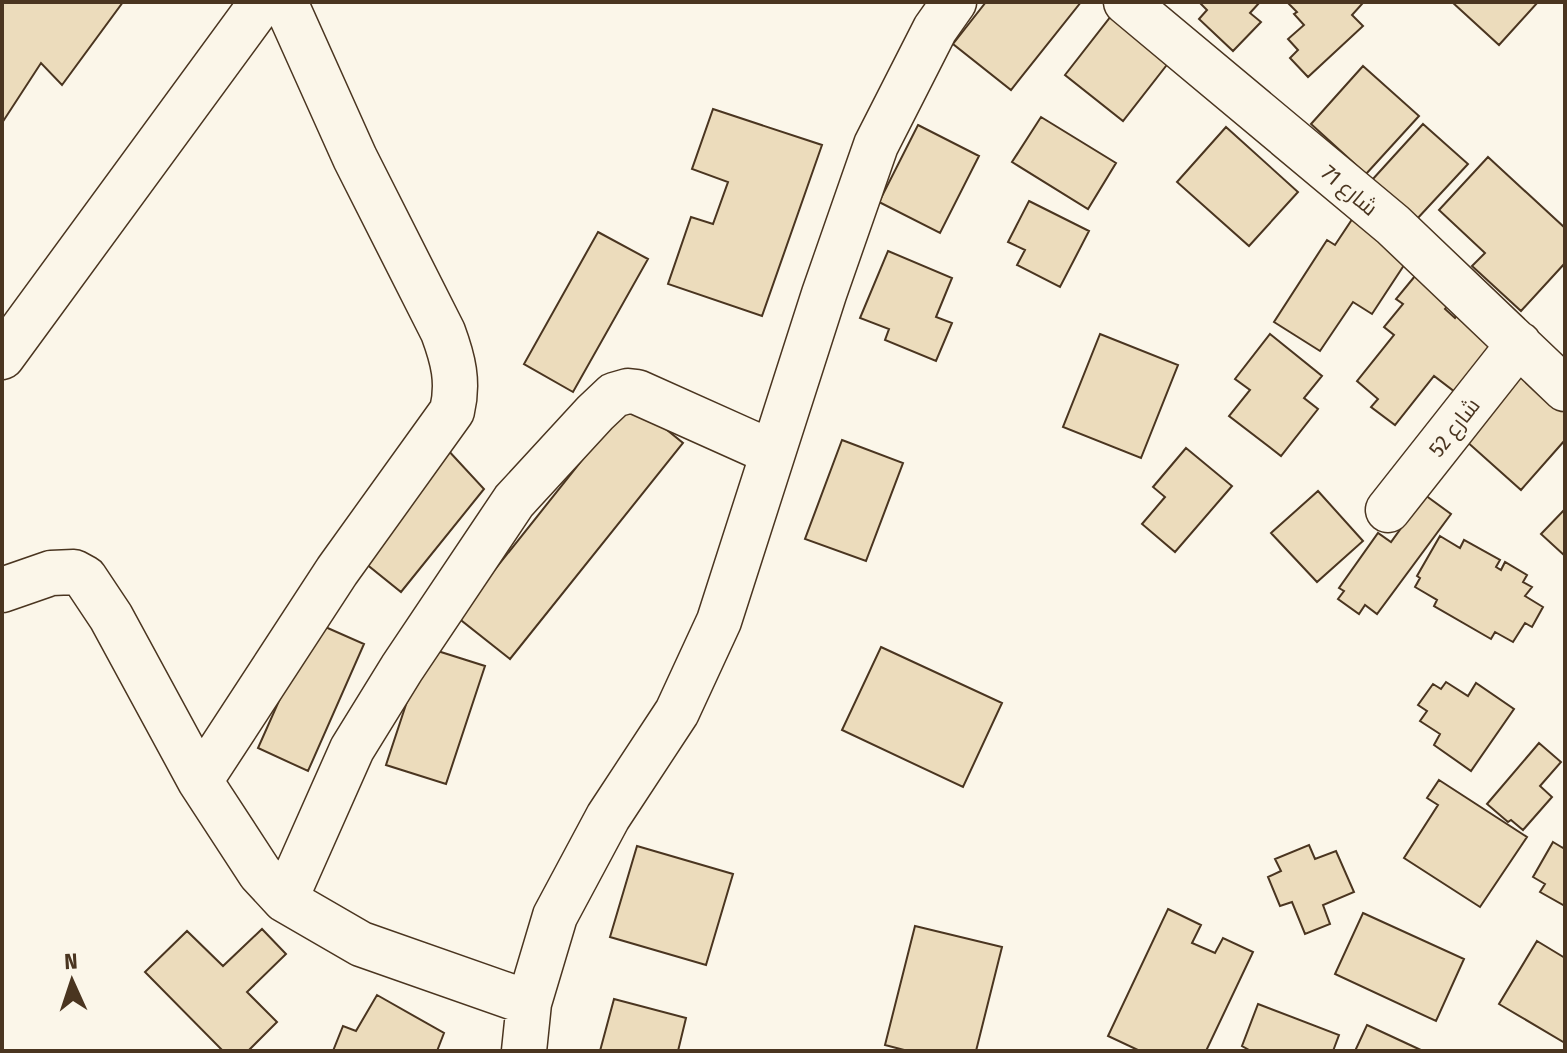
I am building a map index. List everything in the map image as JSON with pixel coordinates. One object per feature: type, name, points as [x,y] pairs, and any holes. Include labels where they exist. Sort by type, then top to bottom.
[{"type":"street","points":[[2,357],[262,2]]},
{"type":"street","points":[[200,781],[337,571],[452,411],[456,396],[452,359],[443,332],[355,158],[285,2]]},
{"type":"street","points":[[524,1051],[529,1003],[555,916],[608,817],[677,712],[719,621],[824,294],[876,145],[935,29],[954,2]]},
{"type":"street","name":"شارع 71","points":[[1126,2],[1393,225],[1565,389]]},
{"type":"street","name":"شارع 52","points":[[1388,510],[1519,344]]},
{"type":"street","points":[[285,900],[352,749],[402,668],[514,501],[614,395],[637,392],[773,453]]},
{"type":"street","points":[[2,590],[51,573],[74,572],[85,578],[111,617],[200,781],[260,873],[285,900],[361,944],[529,1003]]},
{"type":"building","points":[[2,2],[123,2],[62,85],[41,63],[2,123]]},
{"type":"building","points":[[986,2],[1081,2],[1011,90],[953,44]]},
{"type":"building","points":[[1199,2],[1260,2],[1250,13],[1261,22],[1233,51],[1199,19],[1207,10]]},
{"type":"building","points":[[1452,2],[1538,2],[1499,45]]},
{"type":"building","points":[[1289,4],[1362,4],[1352,15],[1363,26],[1308,77],[1290,58],[1298,50],[1288,39],[1304,25]]},
{"type":"building","points":[[1115,11],[1173,57],[1123,121],[1065,75]]},
{"type":"building","points":[[1363,66],[1419,116],[1366,174],[1311,124]]},
{"type":"building","points":[[713,109],[822,145],[762,316],[668,284],[691,217],[713,224],[728,182],[692,169]]},
{"type":"building","points":[[1041,117],[1116,163],[1088,209],[1012,162]]},
{"type":"building","points":[[1423,124],[1468,164],[1416,220],[1372,180]]},
{"type":"building","points":[[918,125],[979,156],[940,233],[879,202]]},
{"type":"building","points":[[1226,127],[1298,192],[1249,246],[1177,182]]},
{"type":"building","points":[[1488,157],[1565,228],[1565,263],[1521,311],[1472,266],[1485,253],[1439,210]]},
{"type":"building","points":[[1029,201],[1089,231],[1060,287],[1017,265],[1025,250],[1008,242]]},
{"type":"building","points":[[1353,218],[1410,256],[1372,314],[1353,302],[1320,351],[1274,322],[1327,240],[1335,245]]},
{"type":"building","points":[[598,232],[648,259],[573,392],[524,364]]},
{"type":"building","points":[[888,251],[952,278],[936,317],[952,323],[936,361],[885,340],[889,329],[860,318]]},
{"type":"building","points":[[1415,276],[1449,304],[1445,309],[1455,318],[1458,314],[1499,346],[1459,395],[1434,376],[1395,425],[1371,407],[1378,399],[1357,381],[1394,335],[1384,327],[1403,304],[1396,299]]},
{"type":"building","points":[[1100,334],[1178,365],[1141,458],[1063,427]]},
{"type":"building","points":[[1270,334],[1322,376],[1304,398],[1318,409],[1281,456],[1229,416],[1250,390],[1235,379]]},
{"type":"building","points":[[1514,366],[1565,411],[1565,440],[1521,490],[1456,432]]},
{"type":"building","points":[[630,400],[683,443],[510,659],[457,617]]},
{"type":"building","points":[[842,440],[903,463],[866,561],[805,539]]},
{"type":"building","points":[[446,448],[484,489],[401,592],[365,563]]},
{"type":"building","points":[[1186,448],[1232,486],[1175,552],[1142,524],[1165,497],[1153,487]]},
{"type":"building","points":[[1318,491],[1363,541],[1317,582],[1271,533]]},
{"type":"building","points":[[1425,495],[1451,514],[1377,614],[1365,605],[1359,614],[1338,599],[1344,591],[1339,588],[1378,533],[1391,542]]},
{"type":"building","points":[[1565,509],[1565,556],[1541,534]]},
{"type":"building","points":[[1440,536],[1460,548],[1464,540],[1500,560],[1496,567],[1501,570],[1505,562],[1527,575],[1523,582],[1532,587],[1525,596],[1543,607],[1532,627],[1525,623],[1513,642],[1495,632],[1491,639],[1434,606],[1437,600],[1415,587],[1420,578],[1417,576]]},
{"type":"building","points":[[314,622],[364,644],[308,771],[258,748]]},
{"type":"building","points":[[425,647],[485,666],[446,784],[386,765]]},
{"type":"building","points":[[881,647],[1002,703],[963,787],[842,730]]},
{"type":"building","points":[[1446,682],[1468,696],[1476,683],[1514,709],[1471,771],[1434,745],[1440,734],[1420,721],[1427,711],[1418,705],[1433,684],[1441,689]]},
{"type":"building","points":[[1539,743],[1561,762],[1540,786],[1552,797],[1523,830],[1487,804]]},
{"type":"building","points":[[1439,780],[1527,837],[1480,907],[1404,858],[1438,805],[1427,798]]},
{"type":"building","points":[[1553,842],[1563,848],[1565,845],[1565,906],[1540,892],[1545,884],[1533,877]]},
{"type":"building","points":[[1309,845],[1315,859],[1336,851],[1354,892],[1323,905],[1330,924],[1305,934],[1292,902],[1280,906],[1268,877],[1281,871],[1275,859]]},
{"type":"building","points":[[637,846],[733,874],[706,965],[610,937]]},
{"type":"building","points":[[1168,909],[1201,925],[1192,943],[1215,953],[1223,938],[1253,952],[1206,1051],[1140,1051],[1108,1036]]},
{"type":"building","points":[[1363,913],[1464,959],[1436,1021],[1335,974]]},
{"type":"building","points":[[915,926],[1002,947],[976,1051],[908,1051],[885,1045]]},
{"type":"building","points":[[262,929],[286,954],[247,992],[277,1022],[248,1051],[223,1051],[145,972],[187,931],[223,966]]},
{"type":"building","points":[[1537,941],[1565,958],[1565,1043],[1499,1004]]},
{"type":"building","points":[[377,995],[444,1033],[437,1051],[333,1051],[343,1026],[356,1031]]},
{"type":"building","points":[[614,999],[686,1018],[678,1051],[600,1051]]},
{"type":"building","points":[[1258,1004],[1339,1035],[1333,1051],[1251,1051],[1242,1046]]},
{"type":"building","points":[[1367,1025],[1423,1051],[1355,1051]]}]
